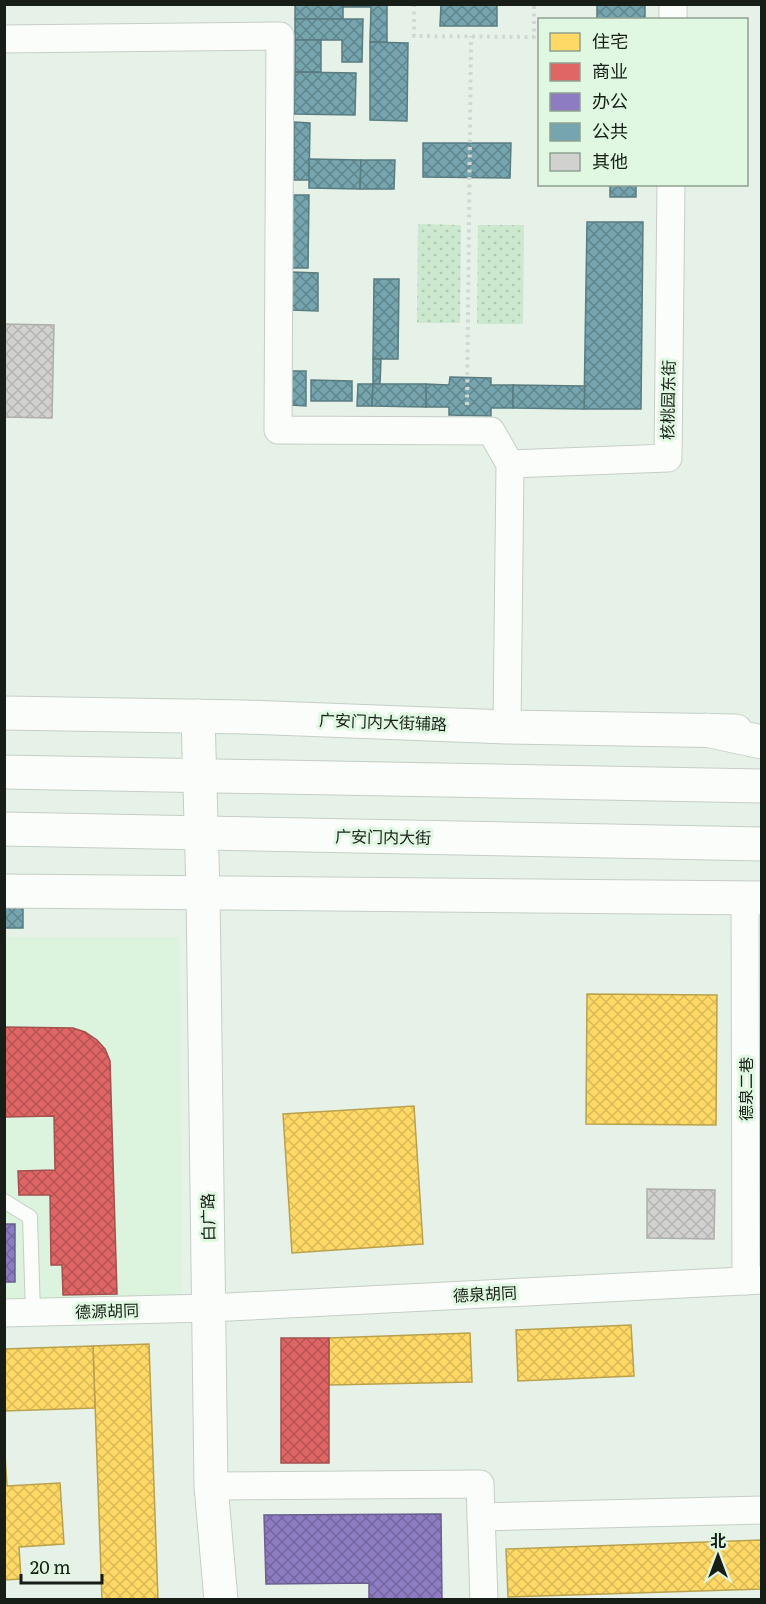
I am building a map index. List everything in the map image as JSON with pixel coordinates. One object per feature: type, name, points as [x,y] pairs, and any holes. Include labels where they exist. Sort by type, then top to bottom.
[{"type":"main road","name":"广安门内大街辅路","points":[[4,713],[198,716],[507,727],[762,731]]},
{"type":"main road","name":"白广路","points":[[198,716],[203,892],[211,1486],[221,1599]]},
{"type":"main road","points":[[706,730],[762,742]]},
{"type":"main road","points":[[4,772],[762,786]]},
{"type":"main road","name":"广安门内大街","points":[[4,829],[762,844]]},
{"type":"main road","points":[[4,891],[753,898]]},
{"type":"street","points":[[4,39],[280,36],[278,430],[491,431],[510,464],[507,727]]},
{"type":"street","name":"核桃园东街","points":[[510,464],[668,458],[671,186]]},
{"type":"street","name":"德泉二巷","points":[[753,898],[754,1280]]},
{"type":"street","name":"德泉胡同","points":[[209,1308],[754,1280]]},
{"type":"street","name":"德源胡同","points":[[4,1313],[209,1308]]},
{"type":"street","points":[[211,1486],[480,1484],[484,1599]]},
{"type":"street","points":[[481,1517],[762,1510]]},
{"type":"lane","points":[[4,1201],[30,1217],[33,1313]]},
{"type":"path","points":[[414,4],[414,36],[534,37],[534,4]]},
{"type":"path","points":[[467,431],[471,36]]},
{"type":"shaded area","points":[[418,224],[461,225],[460,323],[417,323]]},
{"type":"shaded area","points":[[478,225],[524,225],[523,324],[477,324]]},
{"type":"shaded area","points":[[4,937],[180,937],[181,1300],[5,1302]]},
{"type":"building: 住宅","points":[[587,994],[717,995],[716,1125],[586,1124]]},
{"type":"building: 住宅","points":[[414,1106],[423,1244],[292,1253],[283,1114]]},
{"type":"building: 住宅","points":[[631,1325],[634,1376],[518,1381],[516,1330]]},
{"type":"building: 住宅","points":[[470,1333],[472,1382],[329,1385],[329,1338]]},
{"type":"building: 住宅","points":[[149,1344],[158,1600],[102,1600],[93,1346]]},
{"type":"building: 住宅","points":[[93,1346],[95,1408],[4,1411],[4,1349]]},
{"type":"building: 住宅","points":[[4,1439],[7,1486],[60,1483],[64,1544],[19,1547],[21,1579],[4,1580]]},
{"type":"building: 住宅","points":[[762,1540],[762,1589],[508,1597],[506,1549]]},
{"type":"building: 商业","points":[[4,1027],[73,1028],[85,1032],[105,1049],[110,1061],[117,1294],[63,1295],[62,1265],[51,1265],[50,1195],[19,1195],[18,1171],[55,1170],[54,1116],[4,1117]]},
{"type":"building: 商业","points":[[281,1338],[329,1338],[329,1463],[281,1463]]},
{"type":"building: 办公","points":[[4,1224],[15,1224],[15,1282],[4,1282]]},
{"type":"building: 办公","points":[[441,1514],[442,1600],[369,1600],[369,1583],[266,1584],[264,1515]]},
{"type":"building: 公共","points":[[295,4],[343,4],[343,19],[295,19]]},
{"type":"building: 公共","points":[[343,4],[387,4],[387,42],[370,42],[371,7],[343,7]]},
{"type":"building: 公共","points":[[441,4],[497,4],[497,26],[440,26]]},
{"type":"building: 公共","points":[[597,4],[645,4],[645,18],[597,18]]},
{"type":"building: 公共","points":[[295,19],[363,19],[362,62],[342,62],[342,40],[295,40]]},
{"type":"building: 公共","points":[[295,40],[321,40],[321,72],[295,72]]},
{"type":"building: 公共","points":[[370,42],[408,43],[407,121],[370,120]]},
{"type":"building: 公共","points":[[295,72],[356,73],[355,115],[294,114]]},
{"type":"building: 公共","points":[[294,122],[310,123],[309,180],[294,180]]},
{"type":"building: 公共","points":[[423,143],[511,143],[510,178],[423,177]]},
{"type":"building: 公共","points":[[309,159],[361,160],[360,189],[309,188]]},
{"type":"building: 公共","points":[[361,160],[395,160],[394,189],[360,189]]},
{"type":"building: 公共","points":[[610,186],[636,186],[636,197],[610,197]]},
{"type":"building: 公共","points":[[293,195],[309,195],[308,268],[292,268]]},
{"type":"building: 公共","points":[[587,222],[643,222],[641,409],[584,409]]},
{"type":"building: 公共","points":[[292,272],[318,273],[318,311],[292,310]]},
{"type":"building: 公共","points":[[374,279],[399,279],[398,359],[373,359]]},
{"type":"building: 公共","points":[[373,359],[381,359],[380,384],[373,384]]},
{"type":"building: 公共","points":[[291,371],[306,371],[306,406],[291,405]]},
{"type":"building: 公共","points":[[450,377],[491,378],[491,385],[513,385],[513,408],[491,408],[491,416],[449,415],[449,407],[426,407],[426,384],[449,385]]},
{"type":"building: 公共","points":[[311,380],[352,381],[352,401],[311,401]]},
{"type":"building: 公共","points":[[358,384],[373,384],[372,406],[357,406]]},
{"type":"building: 公共","points":[[373,384],[426,384],[426,407],[372,406]]},
{"type":"building: 公共","points":[[513,385],[585,386],[584,409],[513,408]]},
{"type":"building: 公共","points":[[4,901],[23,901],[23,928],[4,928]]},
{"type":"building: 其他","points":[[4,324],[54,325],[52,418],[4,417]]},
{"type":"building: 其他","points":[[647,1189],[715,1190],[714,1239],[647,1238]]}]
